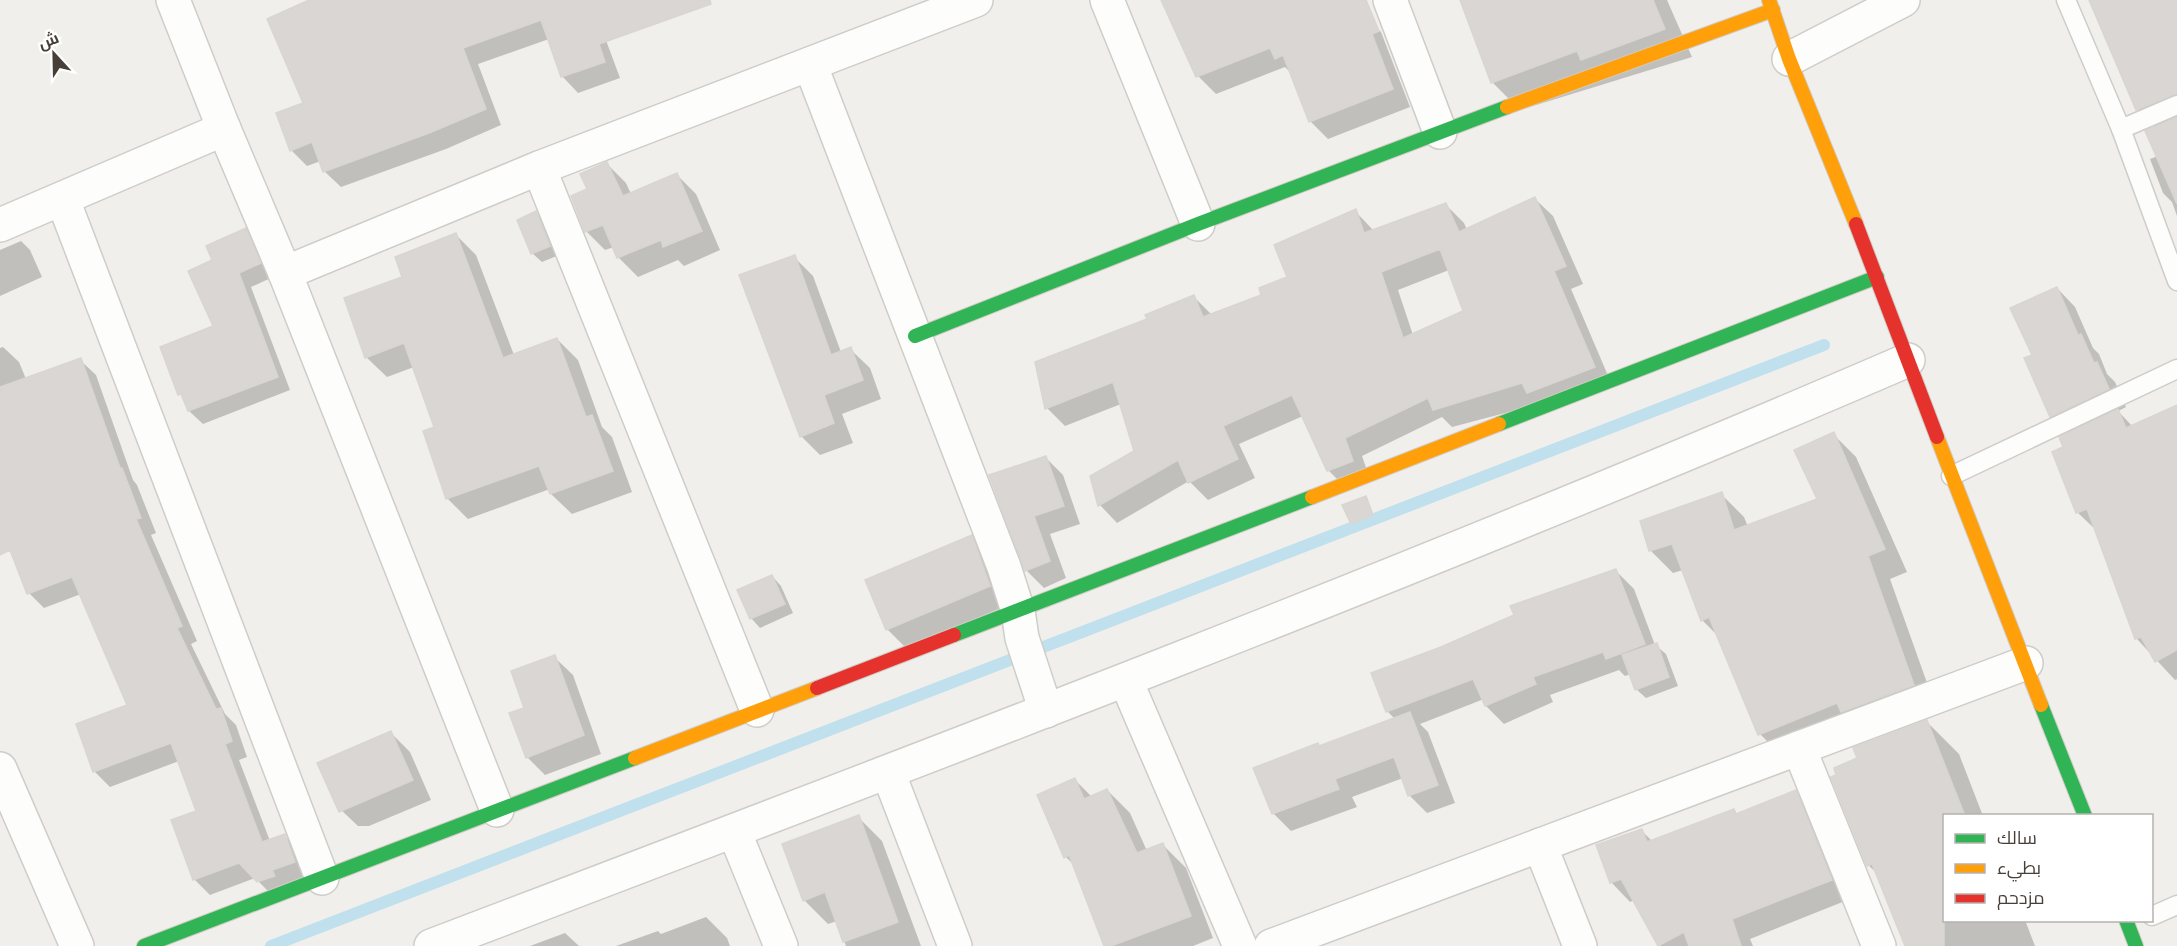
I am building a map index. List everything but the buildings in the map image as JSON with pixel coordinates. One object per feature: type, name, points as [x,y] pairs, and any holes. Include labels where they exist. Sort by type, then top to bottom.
[{"type":"main road","points":[[915,336],[1198,224],[1771,5],[1789,58],[1877,277],[1951,476],[2084,814]]},
{"type":"main road","points":[[144,946],[1017,611],[1877,277]]},
{"type":"main road","points":[[2131,922],[2136,946]]},
{"type":"street","points":[[173,0],[285,273],[497,810]]},
{"type":"street","points":[[285,273],[539,168],[976,0]]},
{"type":"street","points":[[1107,0],[1198,224]]},
{"type":"street","points":[[1390,0],[1440,132]]},
{"type":"street","points":[[1789,58],[1903,0]]},
{"type":"street","points":[[810,64],[1004,567],[1022,638],[1046,711]]},
{"type":"street","points":[[0,225],[63,200],[224,129]]},
{"type":"street","points":[[539,168],[757,710]]},
{"type":"street","points":[[63,200],[322,878]]},
{"type":"street","points":[[431,946],[1126,681],[1723,440],[1908,360]]},
{"type":"street","points":[[1271,946],[2026,663]]},
{"type":"street","points":[[1126,681],[1240,946]]},
{"type":"street","points":[[1799,748],[1879,946]]},
{"type":"street","points":[[0,769],[8,812],[76,946]]},
{"type":"street","points":[[888,772],[955,946]]},
{"type":"street","points":[[734,831],[781,946]]},
{"type":"street","points":[[1540,845],[1580,946]]},
{"type":"lane","points":[[2066,0],[2121,129],[2170,235],[2177,280]]},
{"type":"lane","points":[[2121,129],[2177,105]]},
{"type":"lane","points":[[1951,476],[2177,369]]},
{"type":"lane","points":[[2153,915],[2177,905]]},
{"type":"waterway","points":[[271,946],[1824,345]]},
{"type":"traffic: fast","points":[[915,336],[1198,224],[1507,107]]},
{"type":"traffic: fast","points":[[1499,424],[1877,277]]},
{"type":"traffic: fast","points":[[954,635],[1312,497]]},
{"type":"traffic: fast","points":[[2041,705],[2084,814]]},
{"type":"traffic: fast","points":[[144,946],[635,758]]},
{"type":"traffic: fast","points":[[2127,922],[2136,946]]},
{"type":"traffic: slow","points":[[1769,0],[1789,59],[1856,224]]},
{"type":"traffic: slow","points":[[1507,107],[1773,10]]},
{"type":"traffic: slow","points":[[1312,497],[1499,424]]},
{"type":"traffic: slow","points":[[1937,437],[2041,705]]},
{"type":"traffic: slow","points":[[635,758],[817,688]]},
{"type":"traffic: jam","points":[[1856,224],[1937,437]]},
{"type":"traffic: jam","points":[[817,688],[954,635]]}]
